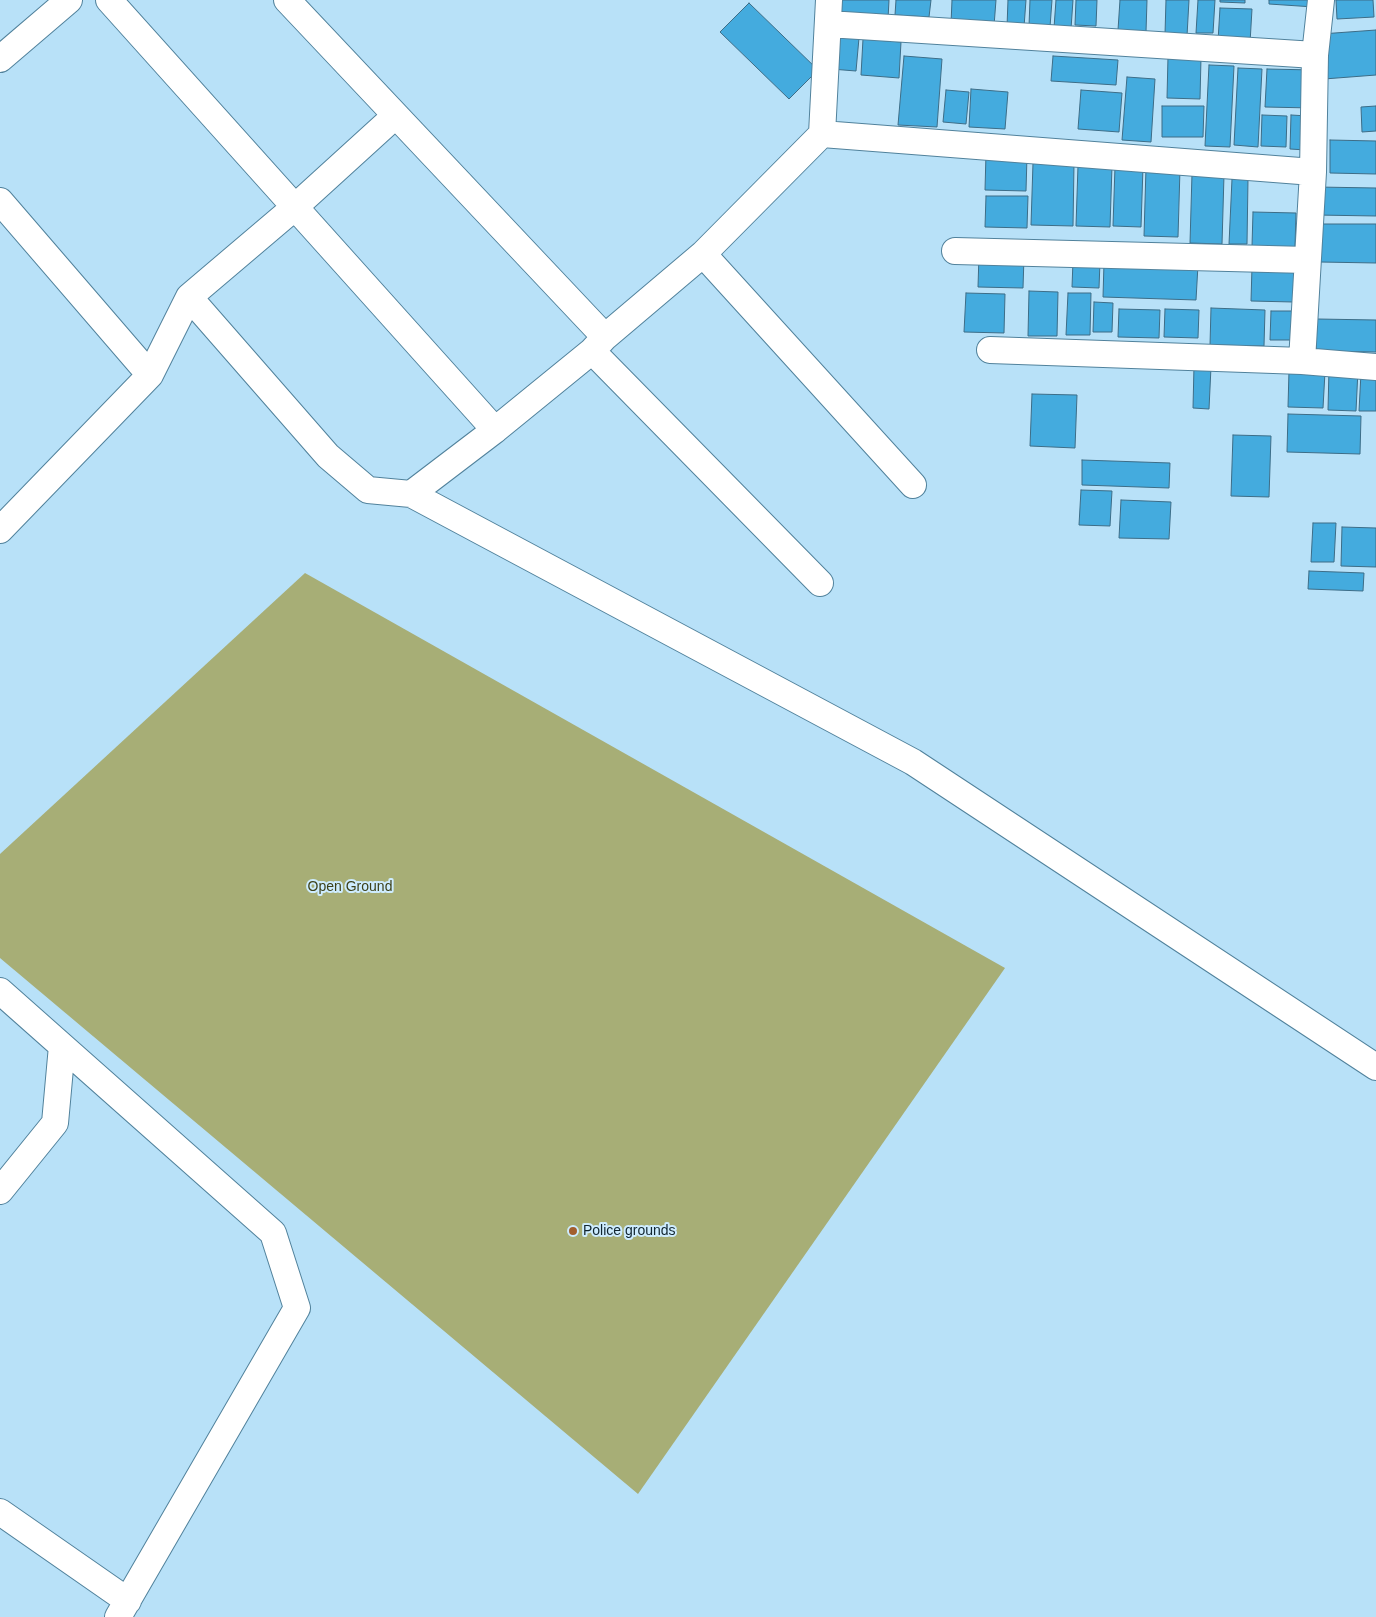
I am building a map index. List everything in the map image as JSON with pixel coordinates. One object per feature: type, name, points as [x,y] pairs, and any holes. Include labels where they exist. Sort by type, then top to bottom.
[{"type":"street","points":[[0,59],[69,0]]},
{"type":"street","points":[[109,0],[495,430]]},
{"type":"street","points":[[287,0],[395,116],[599,344],[820,583]]},
{"type":"street","points":[[1302,361],[1313,172],[1315,55],[1320,0]]},
{"type":"street","points":[[411,494],[495,430],[599,344],[703,254],[822,134],[829,12],[1315,55]]},
{"type":"street","points":[[0,530],[150,375],[189,297],[295,207],[395,116]]},
{"type":"street","points":[[822,134],[1313,172]]},
{"type":"street","points":[[0,201],[150,375]]},
{"type":"street","points":[[955,251],[1307,260]]},
{"type":"street","points":[[703,254],[913,485]]},
{"type":"street","points":[[189,297],[328,456],[368,490],[411,494],[913,762],[1376,1067]]},
{"type":"street","points":[[990,350],[1302,361],[1376,368]]},
{"type":"street","points":[[0,991],[273,1233],[297,1308],[123,1609],[0,1512]]},
{"type":"street","points":[[0,1191],[54,1124],[62,1046]]},
{"type":"green space","name":"Police grounds","points":[[305,573],[1005,968],[638,1494],[0,958],[0,854]]},
{"type":"building","points":[[838,0],[889,0],[888,19],[837,17]]},
{"type":"building","points":[[896,0],[931,0],[929,17],[895,15]]},
{"type":"building","points":[[952,0],[996,0],[994,26],[951,24]]},
{"type":"building","points":[[1008,0],[1026,0],[1024,27],[1007,27]]},
{"type":"building","points":[[1030,0],[1052,0],[1050,27],[1029,26]]},
{"type":"building","points":[[1056,0],[1073,0],[1071,29],[1054,28]]},
{"type":"building","points":[[1076,0],[1097,0],[1096,26],[1075,25]]},
{"type":"building","points":[[1120,0],[1147,0],[1146,32],[1118,30]]},
{"type":"building","points":[[1166,0],[1189,0],[1187,36],[1165,34]]},
{"type":"building","points":[[1198,0],[1215,0],[1213,33],[1196,33]]},
{"type":"building","points":[[1220,0],[1245,0],[1245,3],[1220,2]]},
{"type":"building","points":[[1269,0],[1314,0],[1314,7],[1269,4]]},
{"type":"building","points":[[1336,0],[1373,0],[1374,17],[1337,19]]},
{"type":"building","points":[[749,3],[818,70],[789,99],[720,32]]},
{"type":"building","points":[[1220,8],[1252,9],[1250,43],[1218,41]]},
{"type":"building","points":[[1376,30],[1376,75],[1324,79],[1321,34]]},
{"type":"building","points":[[835,35],[859,38],[856,71],[831,69]]},
{"type":"building","points":[[863,39],[901,42],[899,78],[861,75]]},
{"type":"building","points":[[904,56],[942,59],[937,127],[898,125]]},
{"type":"building","points":[[1053,56],[1118,60],[1116,85],[1051,81]]},
{"type":"building","points":[[1168,57],[1201,58],[1200,99],[1167,98]]},
{"type":"building","points":[[1209,65],[1234,66],[1230,147],[1205,146]]},
{"type":"building","points":[[1238,68],[1262,69],[1258,147],[1234,145]]},
{"type":"building","points":[[1267,69],[1314,70],[1312,108],[1265,107]]},
{"type":"building","points":[[1127,77],[1155,79],[1151,142],[1122,140]]},
{"type":"building","points":[[971,89],[1008,92],[1005,129],[969,127]]},
{"type":"building","points":[[946,90],[969,92],[966,124],[943,122]]},
{"type":"building","points":[[1081,90],[1122,93],[1119,132],[1078,129]]},
{"type":"building","points":[[1162,106],[1204,106],[1203,137],[1162,137]]},
{"type":"building","points":[[1376,106],[1376,131],[1362,132],[1361,107]]},
{"type":"building","points":[[1262,115],[1287,116],[1286,147],[1261,146]]},
{"type":"building","points":[[1291,115],[1308,116],[1306,150],[1290,149]]},
{"type":"building","points":[[1330,140],[1376,141],[1376,174],[1330,173]]},
{"type":"building","points":[[986,154],[1027,156],[1026,191],[985,190]]},
{"type":"building","points":[[1033,163],[1074,164],[1073,226],[1031,225]]},
{"type":"building","points":[[1078,166],[1112,166],[1110,227],[1076,226]]},
{"type":"building","points":[[1115,167],[1143,167],[1141,227],[1113,226]]},
{"type":"building","points":[[1146,168],[1180,169],[1178,237],[1144,236]]},
{"type":"building","points":[[1192,174],[1224,175],[1222,244],[1190,243]]},
{"type":"building","points":[[1232,179],[1248,179],[1247,244],[1229,244]]},
{"type":"building","points":[[1317,187],[1376,188],[1376,216],[1316,215]]},
{"type":"building","points":[[986,196],[1028,196],[1027,228],[985,227]]},
{"type":"building","points":[[1253,212],[1296,213],[1295,247],[1252,246]]},
{"type":"building","points":[[1321,224],[1376,224],[1376,263],[1320,262]]},
{"type":"building","points":[[979,255],[1024,257],[1023,288],[978,287]]},
{"type":"building","points":[[1073,261],[1100,262],[1099,288],[1072,287]]},
{"type":"building","points":[[1104,263],[1198,265],[1196,300],[1103,297]]},
{"type":"building","points":[[1252,267],[1294,267],[1293,302],[1251,301]]},
{"type":"building","points":[[1029,291],[1058,292],[1057,336],[1028,336]]},
{"type":"building","points":[[966,293],[1005,294],[1004,333],[964,332]]},
{"type":"building","points":[[1068,293],[1091,293],[1090,335],[1066,335]]},
{"type":"building","points":[[1094,302],[1113,303],[1112,332],[1093,332]]},
{"type":"building","points":[[1211,308],[1265,310],[1264,346],[1210,345]]},
{"type":"building","points":[[1119,309],[1160,310],[1159,338],[1118,337]]},
{"type":"building","points":[[1165,309],[1199,310],[1198,338],[1164,337]]},
{"type":"building","points":[[1271,311],[1301,311],[1300,340],[1270,340]]},
{"type":"building","points":[[1317,319],[1376,320],[1376,352],[1316,351]]},
{"type":"building","points":[[1194,366],[1211,367],[1209,409],[1193,408]]},
{"type":"building","points":[[1329,369],[1358,370],[1356,411],[1328,410]]},
{"type":"building","points":[[1289,371],[1325,372],[1323,408],[1288,407]]},
{"type":"building","points":[[1361,373],[1376,373],[1376,411],[1359,411]]},
{"type":"building","points":[[1032,394],[1077,395],[1075,448],[1030,446]]},
{"type":"building","points":[[1288,414],[1361,416],[1360,454],[1287,452]]},
{"type":"building","points":[[1233,435],[1271,436],[1269,497],[1231,496]]},
{"type":"building","points":[[1082,460],[1170,463],[1169,488],[1082,485]]},
{"type":"building","points":[[1081,490],[1112,491],[1110,526],[1079,525]]},
{"type":"building","points":[[1121,500],[1171,502],[1169,539],[1119,538]]},
{"type":"building","points":[[1313,523],[1336,523],[1334,562],[1311,562]]},
{"type":"building","points":[[1342,527],[1376,528],[1376,567],[1341,566]]},
{"type":"building","points":[[1309,571],[1364,573],[1363,591],[1308,589]]},
{"type":"place","name":"Police grounds","points":[[573,1231]]},
{"type":"park label","name":"Open Ground","points":[[350,887]]}]
